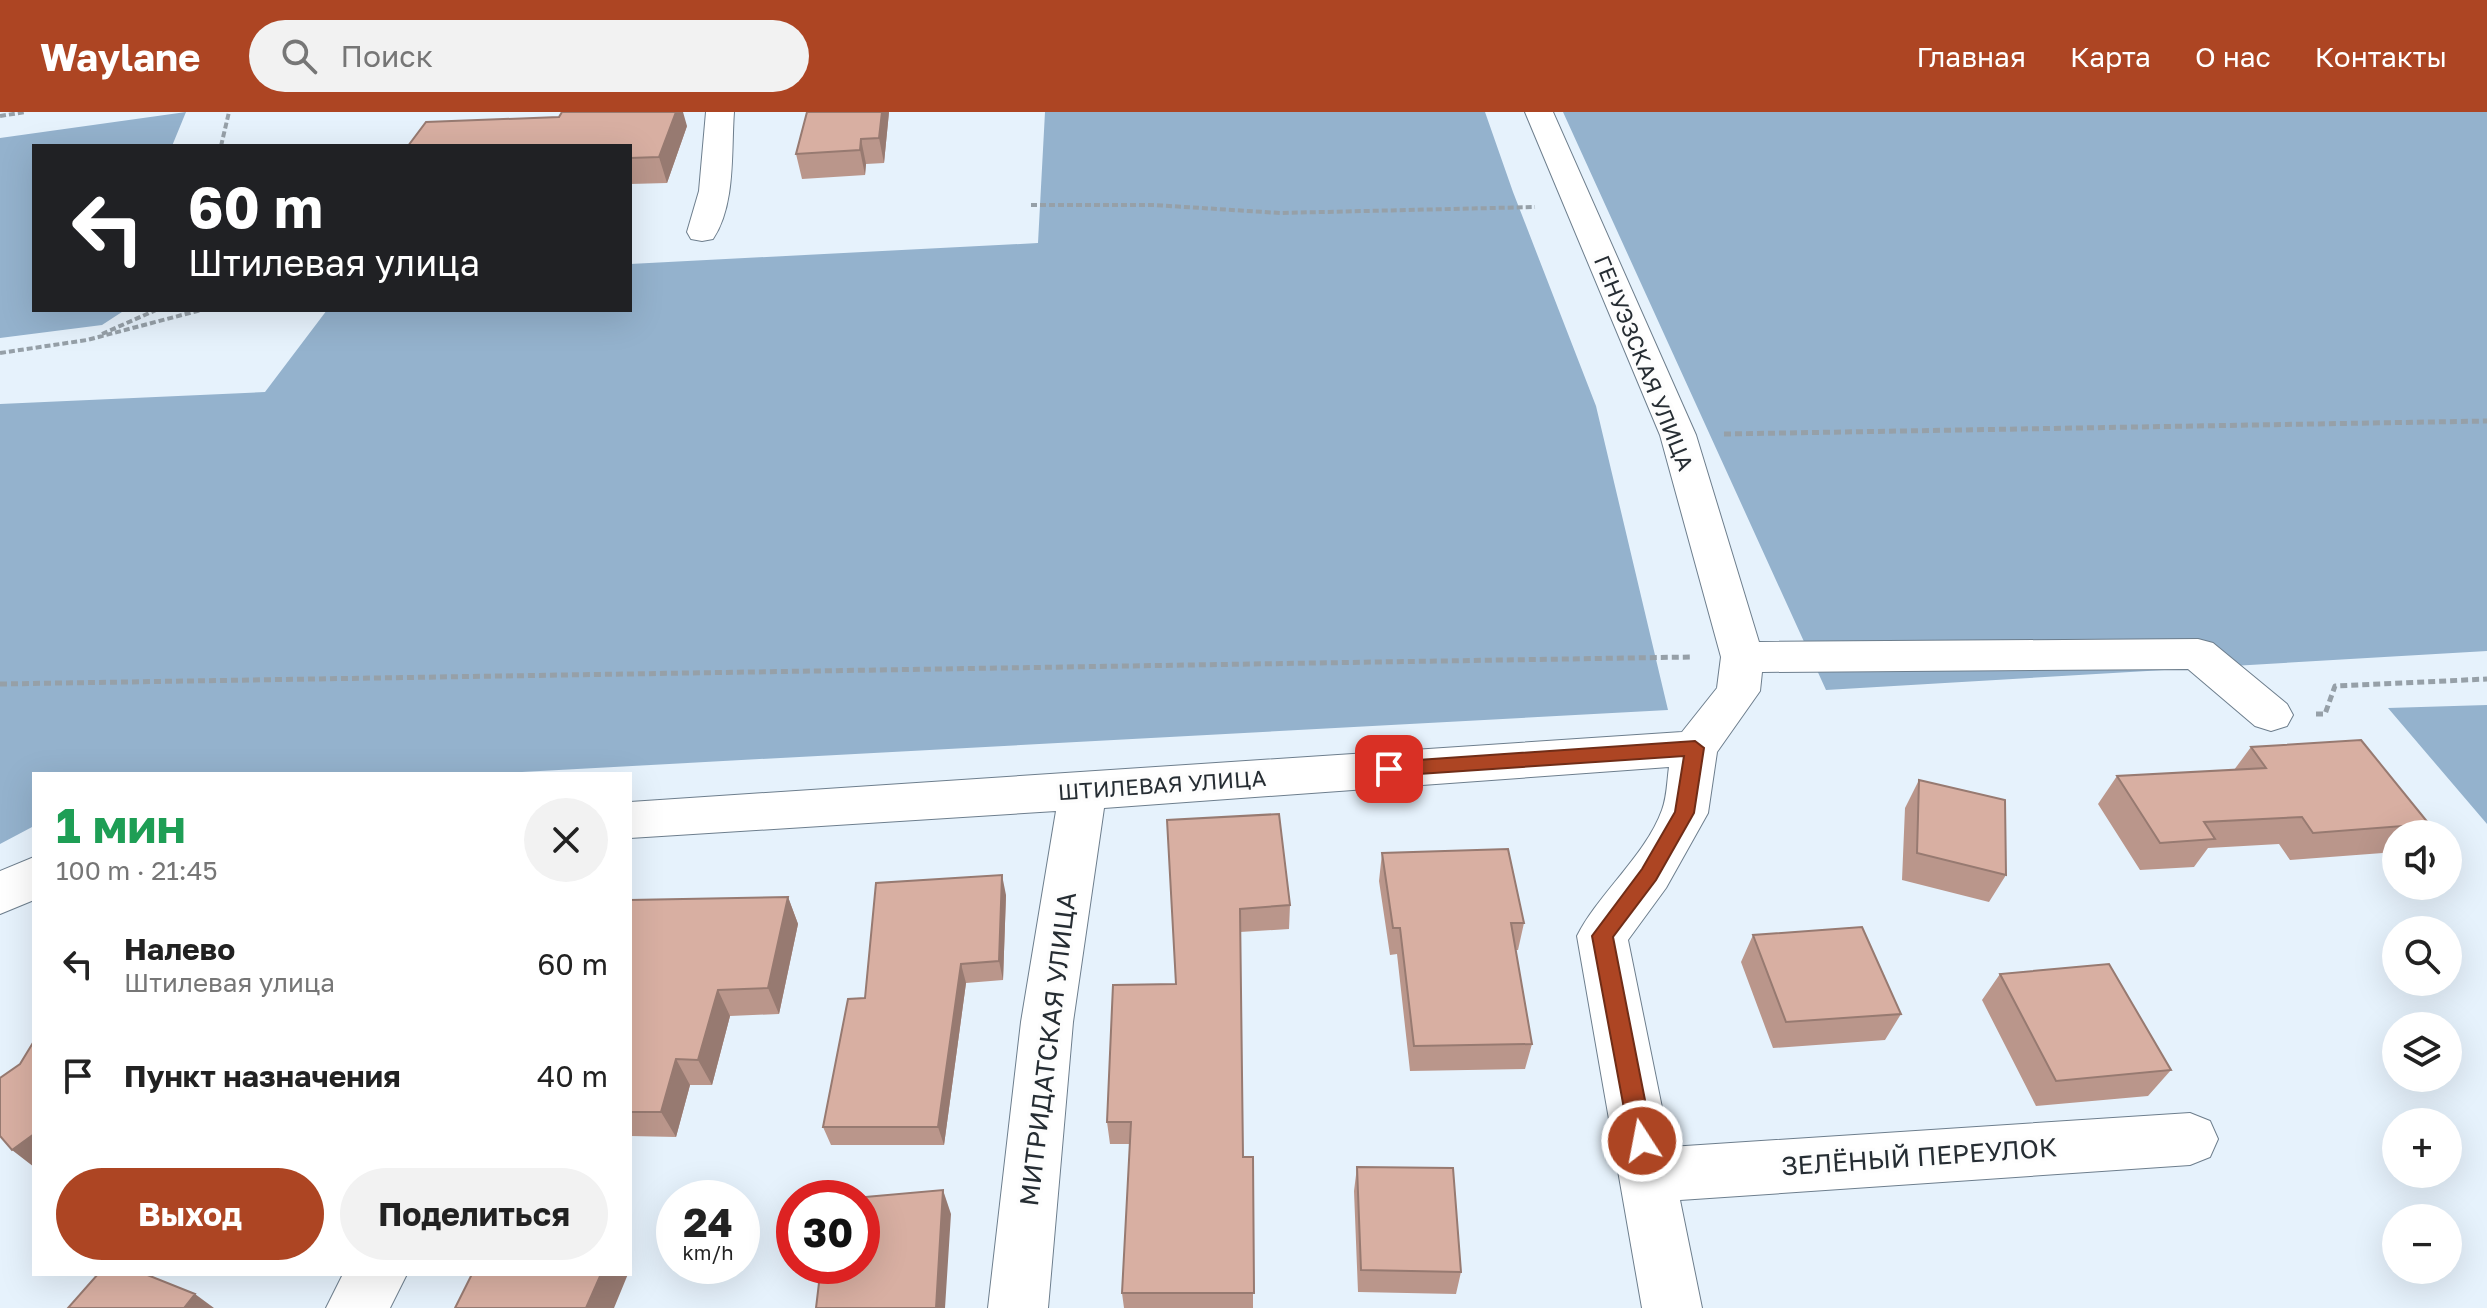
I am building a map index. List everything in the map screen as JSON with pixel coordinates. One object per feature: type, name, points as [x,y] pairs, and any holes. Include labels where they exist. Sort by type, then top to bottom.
[{"type":"street","points":[[702,232],[714,191],[720,112]]},
{"type":"street","name":"ГЕНУЭЗСКАЯ УЛИЦА","points":[[1539,112],[1678,435],[1742,657],[1738,691],[1695,748]]},
{"type":"street","points":[[1742,657],[2198,654],[2271,715]]},
{"type":"street","points":[[1672,1308],[1602,936],[1649,874],[1685,813],[1695,748]]},
{"type":"street","name":"ШТИЛЕВАЯ УЛИЦА","points":[[632,820],[1695,748]]},
{"type":"street","name":"МИТРИДАТСКАЯ УЛИЦА","points":[[1018,1308],[1047,1022],[1083,791]]},
{"type":"street","points":[[0,894],[32,878]]},
{"type":"street","name":"ЗЕЛЁНЫЙ ПЕРЕУЛОК","points":[[1648,1175],[2190,1139]]},
{"type":"street","points":[[356,1308],[376,1276]]},
{"type":"path","points":[[0,116],[26,112]]},
{"type":"path","points":[[221,144],[229,112]]},
{"type":"path","points":[[1031,205],[1154,205],[1280,213],[1580,205]]},
{"type":"path","points":[[87,340],[151,312]]},
{"type":"path","points":[[0,353],[87,340],[193,312]]},
{"type":"path","points":[[1678,435],[2487,421]]},
{"type":"path","points":[[0,684],[1742,657]]},
{"type":"path","points":[[2271,715],[2325,714],[2335,686],[2487,679]]},
{"type":"shaded area","points":[[186,112],[173,144],[32,144],[32,312],[122,312],[102,325],[0,338],[0,138]]},
{"type":"shaded area","points":[[1045,112],[1485,112],[1596,406],[1668,710],[521,772],[32,772],[32,827],[0,844],[0,404],[265,392],[325,312],[632,312],[632,264],[1038,243]]},
{"type":"shaded area","points":[[1563,112],[2487,112],[2487,651],[1826,690]]},
{"type":"shaded area","points":[[2487,705],[2487,824],[2388,708]]},
{"type":"building","points":[[562,112],[676,112],[659,157],[632,158],[632,144],[410,144],[426,122],[559,117]]},
{"type":"building","points":[[807,112],[882,112],[879,138],[861,139],[860,150],[796,154]]},
{"type":"building","points":[[2361,740],[2426,820],[2382,820],[2382,828],[2313,833],[2302,817],[2204,822],[2215,839],[2160,843],[2117,776],[2266,768],[2251,747]]},
{"type":"building","points":[[1919,780],[2005,800],[2006,875],[1917,853]]},
{"type":"building","points":[[1279,814],[1290,905],[1240,909],[1243,1157],[1253,1157],[1254,1293],[1122,1293],[1131,1122],[1107,1122],[1113,985],[1176,984],[1167,820]]},
{"type":"building","points":[[1508,849],[1524,923],[1511,923],[1532,1044],[1414,1046],[1400,928],[1393,928],[1382,853]]},
{"type":"building","points":[[1002,875],[999,961],[961,964],[938,1127],[823,1127],[848,999],[865,998],[876,883]]},
{"type":"building","points":[[788,897],[768,988],[718,990],[698,1060],[676,1059],[661,1112],[632,1112],[632,900]]},
{"type":"building","points":[[1862,927],[1901,1014],[1786,1022],[1753,935]]},
{"type":"building","points":[[2109,964],[2171,1070],[2056,1081],[2000,974]]},
{"type":"building","points":[[32,1044],[32,1135],[12,1150],[0,1136],[0,1078],[20,1064]]},
{"type":"building","points":[[1357,1167],[1453,1168],[1461,1272],[1361,1270]]},
{"type":"building","points":[[943,1190],[936,1308],[816,1308],[819,1284],[880,1284],[880,1196]]},
{"type":"building","points":[[96,1276],[150,1276],[195,1294],[184,1308],[68,1308]]},
{"type":"building","points":[[471,1276],[600,1276],[586,1308],[455,1308]]},
{"type":"route","points":[[1389,769],[1695,748],[1685,813],[1649,874],[1602,936],[1642,1141]]}]
